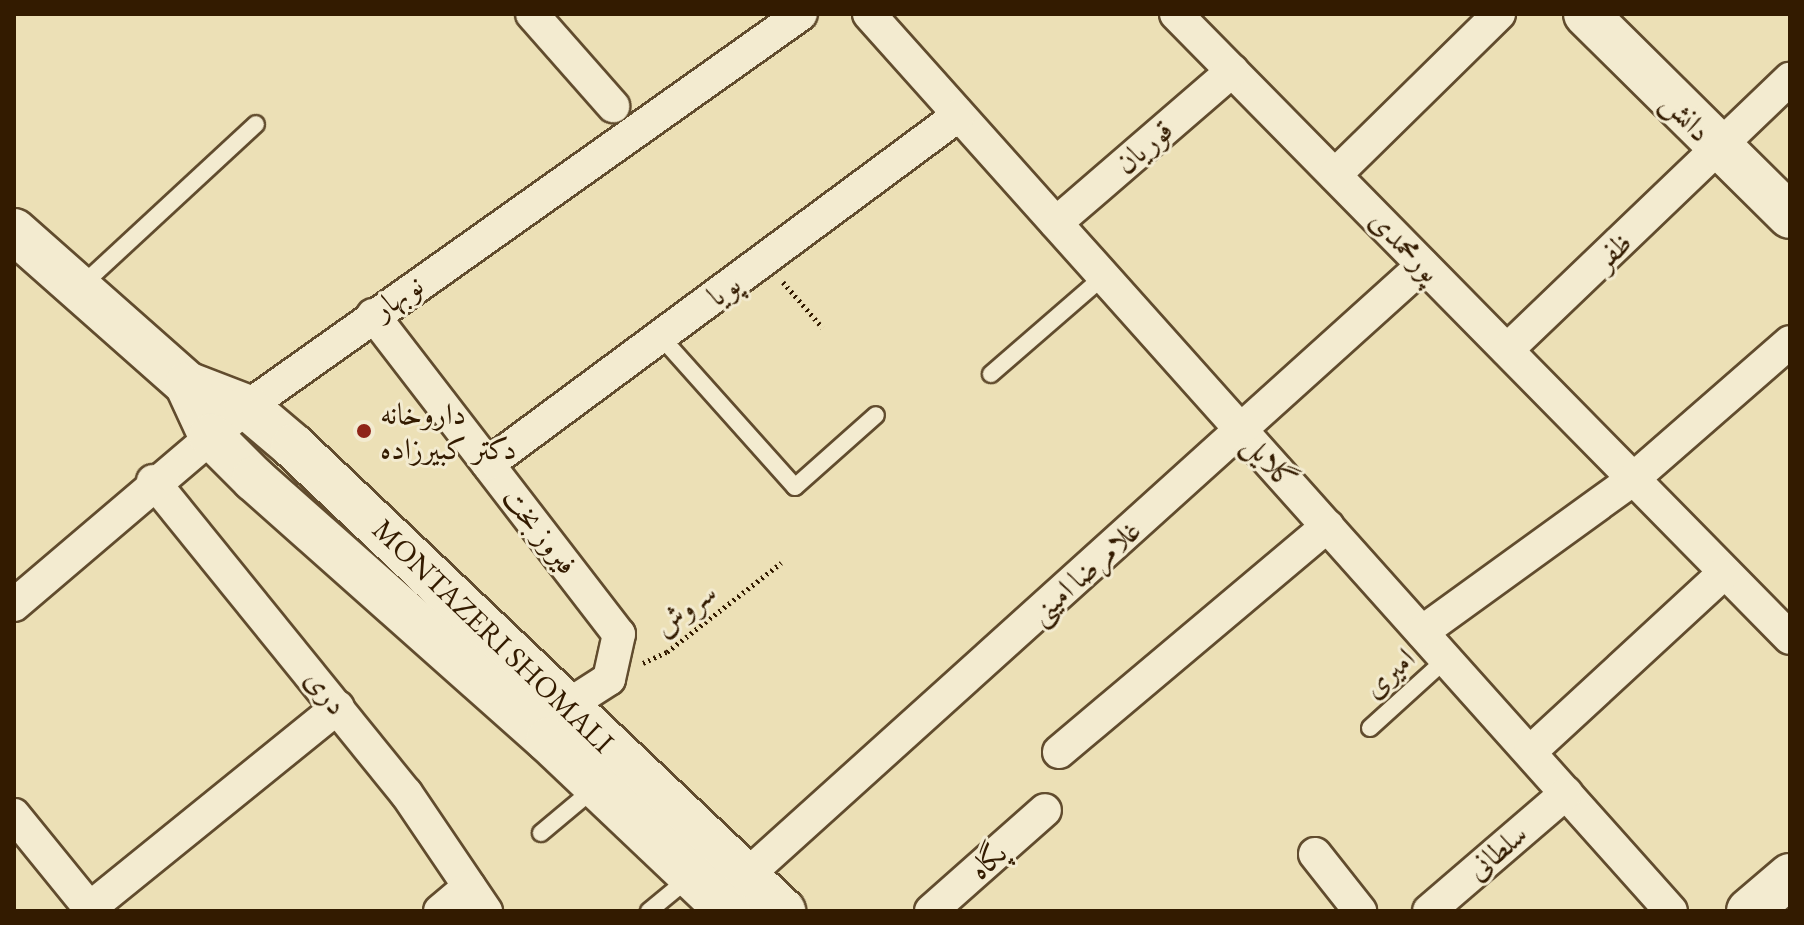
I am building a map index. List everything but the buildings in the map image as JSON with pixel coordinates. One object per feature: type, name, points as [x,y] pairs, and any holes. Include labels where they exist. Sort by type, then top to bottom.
[{"type":"main road","name":"دانش","points":[[1586,14],[1720,152],[1790,216]]},
{"type":"main road","name":"MONTAZERI SHOMALI","points":[[14,231],[187,384],[247,407],[567,706],[737,894]]},
{"type":"main road","name":"MONTAZERI SHOMALI","points":[[187,384],[211,436],[598,786],[690,877],[783,911]]},
{"type":"main road","points":[[1749,911],[1790,876]]},
{"type":"street","points":[[532,14],[613,106]]},
{"type":"street","name":"نوبهار","points":[[14,605],[153,481],[247,407],[801,14]]},
{"type":"street","name":"گلایل","points":[[869,14],[1671,911]]},
{"type":"street","name":"پورمحمدی","points":[[1176,14],[1725,572],[1785,622]]},
{"type":"street","points":[[1335,175],[1499,14]]},
{"type":"street","name":"قوریان","points":[[1056,223],[1232,71]]},
{"type":"street","name":"ظفر","points":[[1507,350],[1720,152],[1790,79]]},
{"type":"street","name":"پویا","points":[[488,464],[959,115]]},
{"type":"street","name":"غلامرضا امینی","points":[[737,894],[1423,265]]},
{"type":"street","name":"فیروز بخت","points":[[373,315],[619,634],[609,679]]},
{"type":"street","points":[[1422,632],[1633,479],[1790,342]]},
{"type":"street","name":"دری","points":[[153,481],[338,707],[478,899]]},
{"type":"street","points":[[1059,752],[1327,526]]},
{"type":"street","points":[[1530,752],[1725,572]]},
{"type":"street","points":[[567,706],[609,679]]},
{"type":"street","points":[[14,815],[91,910],[338,707]]},
{"type":"street","name":"سلطانی","points":[[1429,911],[1566,793]]},
{"type":"street","name":"پگاه","points":[[931,911],[1045,810]]},
{"type":"street","points":[[1315,854],[1360,911]]},
{"type":"street","points":[[440,911],[478,899]]},
{"type":"lane","points":[[78,289],[256,124]]},
{"type":"lane","points":[[991,374],[1104,276]]},
{"type":"lane","points":[[661,337],[795,487],[876,415]]},
{"type":"lane","name":"امیری","points":[[1370,728],[1446,659]]},
{"type":"lane","points":[[541,833],[598,786]]},
{"type":"lane","points":[[649,911],[690,877]]},
{"type":"path","points":[[764,260],[822,327]]},
{"type":"path","name":"سروش","points":[[609,679],[667,652],[781,563]]},
{"type":"place","name":"داروخانه دکتر کبیرزاده","points":[[364,431]]}]
